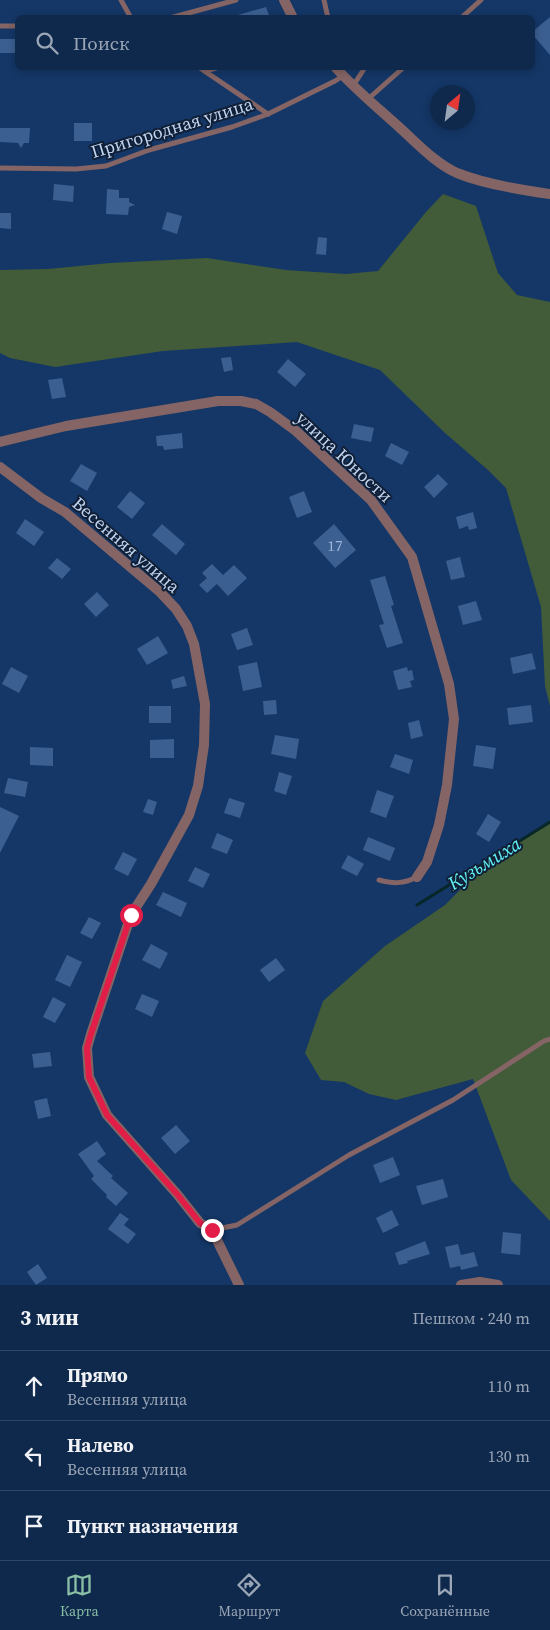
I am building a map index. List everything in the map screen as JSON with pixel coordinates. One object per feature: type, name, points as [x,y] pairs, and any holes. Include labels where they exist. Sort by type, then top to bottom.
[{"type":"street","points":[[284,0],[292,15]]},
{"type":"street","points":[[340,71],[352,86],[438,162],[456,172],[500,185],[550,194]]},
{"type":"street","name":"улица Юности","points":[[0,442],[76,424],[218,401],[241,401],[256,404],[296,431],[371,500],[412,558],[449,684],[454,719],[447,785],[439,825],[427,862],[418,877]]},
{"type":"street","name":"Весенняя улица","points":[[0,467],[42,498],[65,512],[160,592],[176,609],[187,626],[194,644],[206,704],[204,745],[198,786],[189,815],[151,884],[131,915],[91,1034],[87,1048],[88,1065],[89,1077],[107,1115],[200,1223],[212,1230],[239,1285]]},
{"type":"street","points":[[461,1285],[480,1282],[498,1285]]},
{"type":"lane","points":[[122,0],[130,15]]},
{"type":"lane","points":[[181,15],[236,0]]},
{"type":"lane","points":[[324,0],[327,15]]},
{"type":"lane","points":[[464,15],[482,0]]},
{"type":"lane","points":[[0,26],[15,26]]},
{"type":"lane","points":[[204,70],[268,114]]},
{"type":"lane","points":[[352,86],[364,70]]},
{"type":"lane","points":[[368,99],[401,70]]},
{"type":"lane","name":"Пригородная улица","points":[[0,168],[76,169],[106,166],[149,150],[232,127],[268,114],[335,81],[340,71]]},
{"type":"lane","points":[[379,880],[389,883],[405,883],[418,877]]},
{"type":"lane","points":[[212,1230],[237,1225],[349,1155],[452,1100],[544,1041],[550,1040]]},
{"type":"green space","points":[[443,194],[476,206],[498,273],[517,295],[550,302],[550,706],[545,686],[541,607],[506,488],[445,433],[380,370],[297,342],[163,351],[55,367],[10,358],[0,353],[0,270],[48,269],[110,263],[207,258],[286,270],[346,274],[378,271]]},
{"type":"green space","points":[[550,822],[550,1221],[511,1180],[473,1079],[396,1100],[369,1094],[344,1082],[321,1080],[305,1053],[323,1001],[385,946],[445,905],[493,857]]},
{"type":"building","points":[[266,7],[269,15],[238,15]]},
{"type":"building","points":[[550,17],[550,55],[535,38],[535,30]]},
{"type":"building","points":[[0,39],[15,39],[15,53],[0,53]]},
{"type":"building","points":[[74,123],[92,123],[92,141],[74,141]]},
{"type":"building","points":[[0,128],[30,128],[29,143],[24,143],[21,148],[18,143],[0,142]]},
{"type":"building","points":[[54,184],[74,186],[73,202],[53,200]]},
{"type":"building","points":[[107,189],[119,190],[119,198],[129,198],[129,202],[135,205],[129,207],[128,215],[106,214]]},
{"type":"building","points":[[167,212],[182,216],[177,234],[162,229]]},
{"type":"building","points":[[0,213],[11,213],[11,229],[0,228]]},
{"type":"building","points":[[318,237],[327,238],[326,255],[316,254]]},
{"type":"building","points":[[231,357],[233,370],[224,372],[221,358]]},
{"type":"building","points":[[288,359],[306,374],[295,387],[277,372]]},
{"type":"building","points":[[62,378],[66,397],[52,399],[48,380]]},
{"type":"building","points":[[354,424],[374,428],[371,442],[351,438]]},
{"type":"building","points":[[182,433],[183,448],[164,450],[163,446],[157,446],[156,436]]},
{"type":"building","points":[[391,443],[409,452],[402,465],[385,456]]},
{"type":"building","points":[[81,464],[97,473],[87,491],[70,481]]},
{"type":"building","points":[[438,474],[448,484],[434,498],[424,487]]},
{"type":"building","points":[[130,491],[145,503],[132,519],[117,507]]},
{"type":"building","points":[[304,491],[312,512],[297,518],[289,497]]},
{"type":"building","points":[[473,512],[477,528],[469,530],[468,526],[459,529],[456,517]]},
{"type":"building","points":[[25,519],[44,532],[34,546],[16,533]]},
{"type":"building","points":[[162,524],[185,544],[176,555],[152,535]]},
{"type":"building","points":[[334,524],[356,550],[335,568],[313,543]]},
{"type":"building","points":[[460,557],[465,577],[451,580],[446,561]]},
{"type":"building","points":[[57,558],[71,569],[62,579],[48,568]]},
{"type":"building","points":[[212,564],[223,575],[234,565],[247,578],[228,596],[217,584],[207,593],[199,585],[207,578],[202,573]]},
{"type":"building","points":[[385,576],[394,605],[391,606],[403,643],[387,648],[379,625],[384,624],[370,580]]},
{"type":"building","points":[[97,592],[109,605],[96,617],[84,604]]},
{"type":"building","points":[[476,601],[482,620],[463,625],[458,606]]},
{"type":"building","points":[[247,628],[253,645],[237,650],[231,634]]},
{"type":"building","points":[[158,636],[168,653],[147,665],[137,649]]},
{"type":"building","points":[[532,653],[536,669],[513,674],[510,658]]},
{"type":"building","points":[[257,662],[262,687],[243,691],[238,666]]},
{"type":"building","points":[[11,667],[28,676],[19,693],[2,684]]},
{"type":"building","points":[[407,667],[408,671],[412,670],[414,680],[410,681],[412,687],[398,690],[393,671]]},
{"type":"building","points":[[184,676],[187,686],[173,689],[171,680]]},
{"type":"building","points":[[276,700],[277,714],[264,715],[263,701]]},
{"type":"building","points":[[531,705],[533,722],[509,725],[507,708]]},
{"type":"building","points":[[149,706],[171,706],[171,723],[149,723]]},
{"type":"building","points":[[419,720],[423,736],[411,739],[408,723]]},
{"type":"building","points":[[275,735],[299,739],[296,759],[271,754]]},
{"type":"building","points":[[174,739],[174,758],[150,758],[150,740]]},
{"type":"building","points":[[476,745],[496,748],[493,769],[473,766]]},
{"type":"building","points":[[30,747],[53,748],[53,766],[30,765]]},
{"type":"building","points":[[395,754],[413,760],[409,774],[390,767]]},
{"type":"building","points":[[279,772],[292,776],[286,795],[274,791]]},
{"type":"building","points":[[8,778],[28,782],[25,797],[4,793]]},
{"type":"building","points":[[377,790],[394,796],[386,818],[370,812]]},
{"type":"building","points":[[229,798],[245,803],[240,818],[224,813]]},
{"type":"building","points":[[148,799],[157,802],[153,815],[143,812]]},
{"type":"building","points":[[0,807],[19,816],[0,853]]},
{"type":"building","points":[[488,814],[501,822],[489,842],[476,834]]},
{"type":"building","points":[[217,833],[233,840],[227,854],[211,848]]},
{"type":"building","points":[[368,837],[395,848],[390,861],[363,850]]},
{"type":"building","points":[[123,852],[137,859],[128,876],[114,869]]},
{"type":"building","points":[[348,855],[364,864],[357,876],[341,868]]},
{"type":"building","points":[[195,867],[210,874],[203,888],[188,881]]},
{"type":"building","points":[[163,892],[187,903],[181,917],[156,905]]},
{"type":"building","points":[[89,917],[101,923],[92,939],[80,933]]},
{"type":"building","points":[[151,944],[168,953],[160,969],[142,960]]},
{"type":"building","points":[[67,955],[82,962],[70,987],[55,980]]},
{"type":"building","points":[[276,958],[285,970],[269,982],[260,970]]},
{"type":"building","points":[[142,994],[159,1001],[152,1017],[135,1009]]},
{"type":"building","points":[[53,997],[66,1004],[55,1023],[43,1017]]},
{"type":"building","points":[[50,1052],[52,1066],[34,1068],[32,1054]]},
{"type":"building","points":[[47,1098],[51,1116],[38,1119],[34,1101]]},
{"type":"building","points":[[176,1125],[190,1141],[175,1154],[161,1138]]},
{"type":"building","points":[[97,1141],[106,1154],[97,1161],[113,1176],[111,1178],[128,1193],[116,1206],[91,1179],[94,1176],[78,1154]]},
{"type":"building","points":[[393,1157],[400,1175],[380,1183],[373,1165]]},
{"type":"building","points":[[443,1179],[448,1197],[422,1205],[416,1186]]},
{"type":"building","points":[[392,1210],[399,1225],[383,1233],[376,1218]]},
{"type":"building","points":[[120,1213],[129,1219],[124,1225],[136,1234],[128,1244],[108,1229]]},
{"type":"building","points":[[503,1232],[521,1234],[520,1255],[501,1253]]},
{"type":"building","points":[[425,1241],[430,1254],[399,1265],[395,1253]]},
{"type":"building","points":[[458,1244],[461,1255],[474,1252],[478,1266],[461,1270],[460,1266],[450,1268],[445,1247]]},
{"type":"building","points":[[38,1264],[47,1278],[36,1285],[27,1272]]},
{"type":"waterway","name":"Кузьмиха","points":[[417,905],[550,822]]},
{"type":"route","points":[[131,915],[87,1048],[89,1077],[107,1115],[116,1123],[200,1223],[212,1230]]}]
